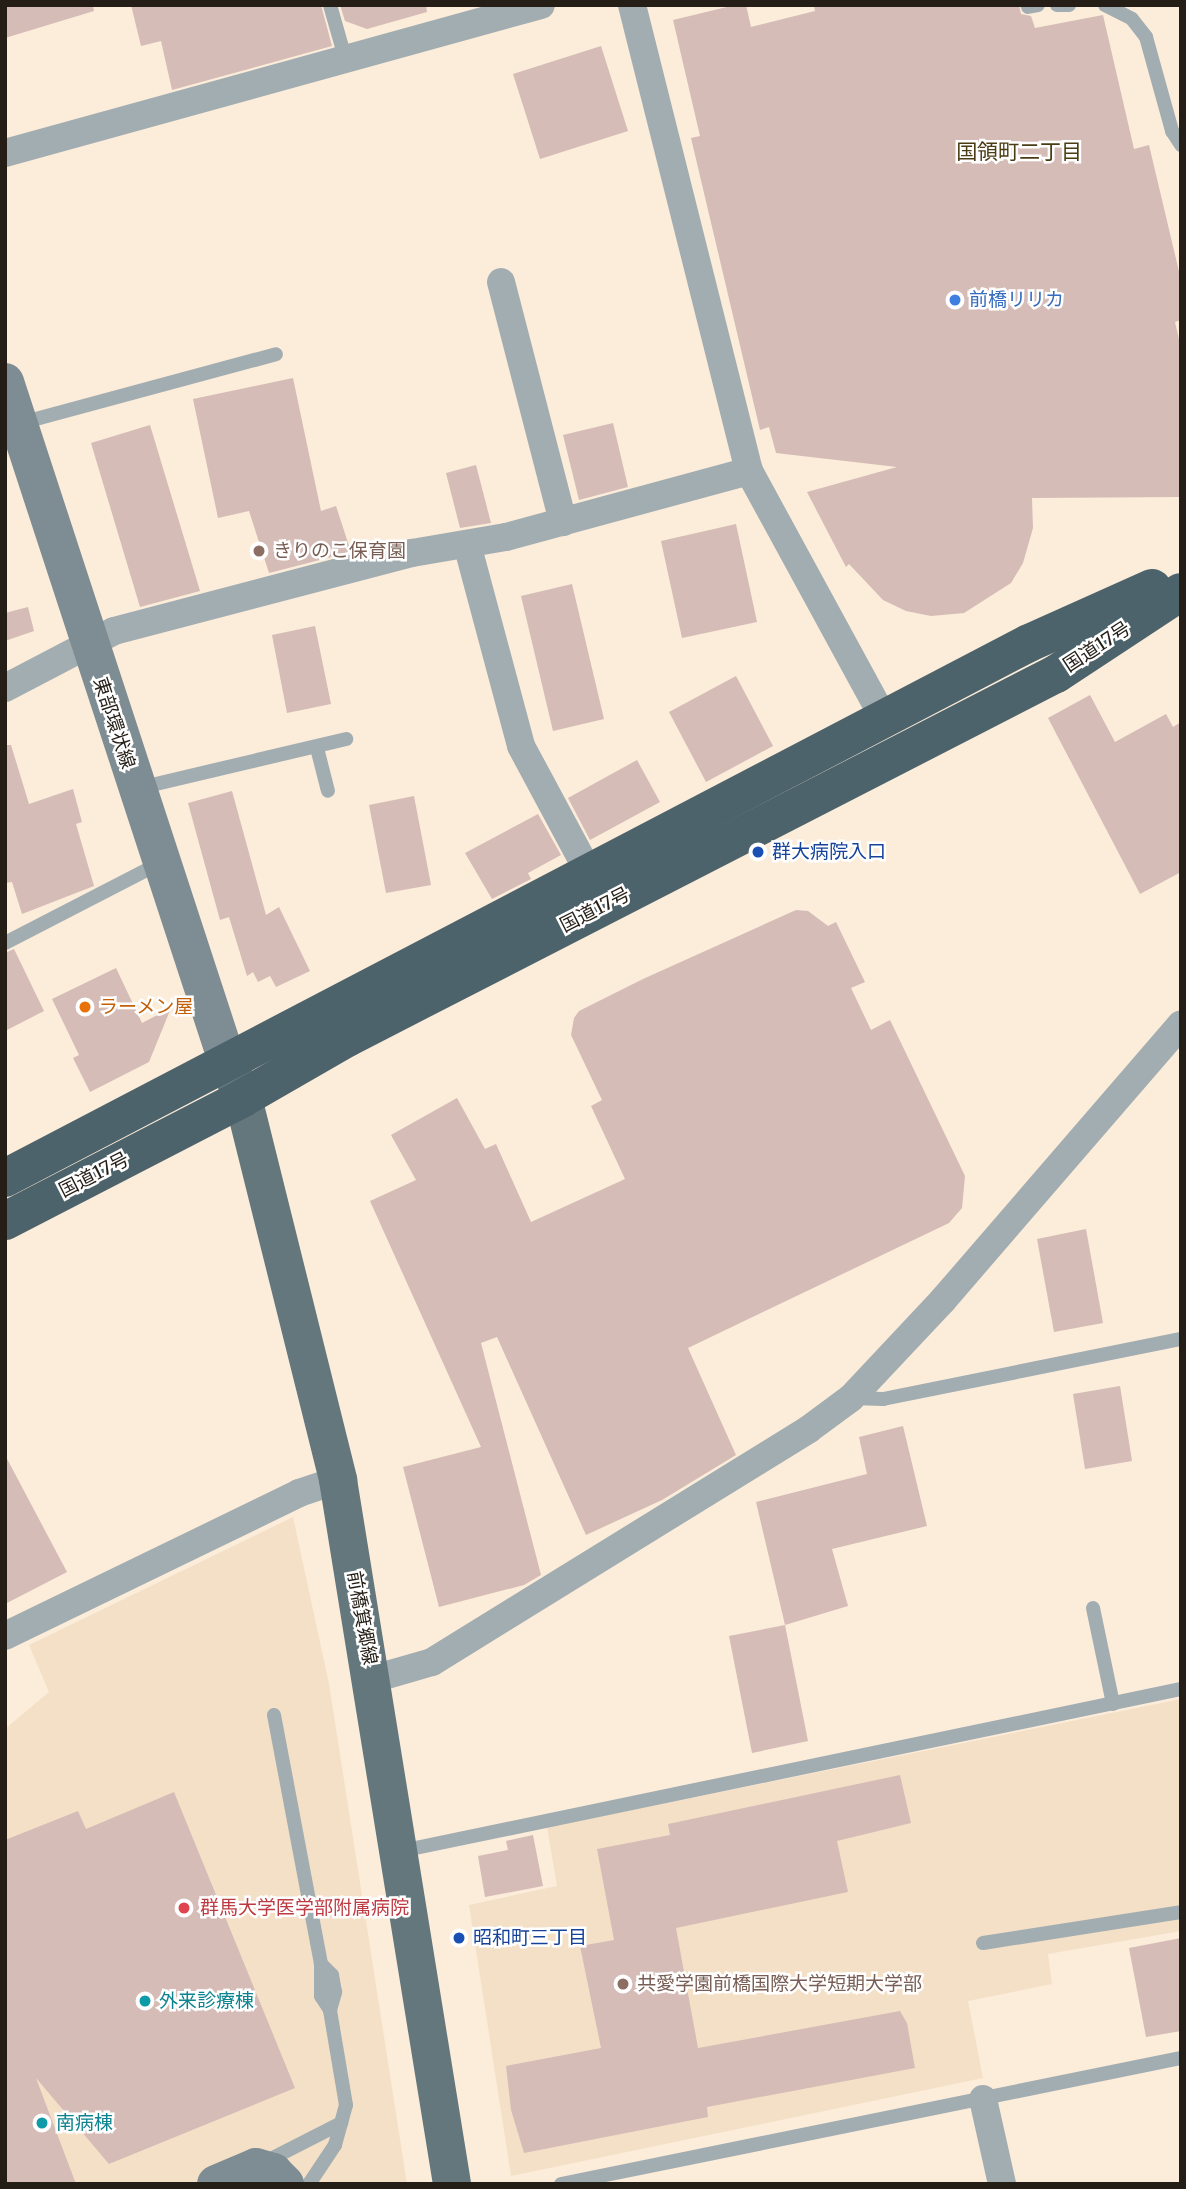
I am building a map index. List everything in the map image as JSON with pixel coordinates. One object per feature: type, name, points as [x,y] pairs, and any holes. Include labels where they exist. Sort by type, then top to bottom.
[{"type":"highway","name":"国道17号","points":[[5,1178],[1029,643],[1181,575]]},
{"type":"highway","name":"国道17号","points":[[5,1221],[243,1098],[347,1038],[1056,674],[1181,592]]},
{"type":"main road","name":"前橋箕郷線","points":[[227,1061],[243,1098],[338,1479],[373,1679],[452,2184]]},
{"type":"street","points":[[5,153],[346,62],[465,16],[541,5]]},
{"type":"street","points":[[632,5],[749,471],[884,719]]},
{"type":"street","points":[[501,282],[563,522]]},
{"type":"street","name":"東部環状線","points":[[5,382],[135,789],[227,1061]]},
{"type":"street","points":[[5,688],[114,631],[412,553],[467,544],[563,522],[749,471]]},
{"type":"street","points":[[467,544],[521,746],[589,873]]},
{"type":"street","points":[[373,1679],[432,1662],[775,1451],[850,1398],[943,1300],[1181,1024]]},
{"type":"street","points":[[5,1636],[299,1493],[338,1479]]},
{"type":"street","points":[[983,2099],[1002,2184]]},
{"type":"street","points":[[216,2184],[271,2176]]},
{"type":"lane","points":[[330,5],[346,62]]},
{"type":"lane","points":[[1058,5],[1069,5]]},
{"type":"lane","points":[[1105,5],[1132,19],[1146,37],[1172,131],[1181,145]]},
{"type":"lane","points":[[20,424],[276,354]]},
{"type":"lane","points":[[135,789],[346,739]]},
{"type":"lane","points":[[317,748],[328,791]]},
{"type":"lane","points":[[5,943],[160,863]]},
{"type":"lane","points":[[850,1398],[884,1398],[1181,1339]]},
{"type":"lane","points":[[1093,1608],[1113,1704]]},
{"type":"lane","points":[[399,1851],[1181,1689]]},
{"type":"lane","points":[[274,1715],[321,1964],[321,1996],[330,2010],[346,2105],[335,2145],[309,2184]]},
{"type":"lane","points":[[983,1943],[1181,1913]]},
{"type":"lane","points":[[561,2184],[1181,2058]]},
{"type":"lane","points":[[271,2176],[341,2123]]},
{"type":"shaded area","name":"群馬大学医学部附属病院","points":[[293,1517],[329,1684],[407,2184],[5,2184],[5,1729],[49,1692],[29,1645]]},
{"type":"shaded area","name":"共愛学園前橋国際大学短期大学部","points":[[1181,1699],[1181,1931],[1048,1954],[1052,1984],[968,2001],[983,2078],[511,2176],[469,1905],[557,1886],[547,1827]]},
{"type":"building","points":[[5,5],[93,5],[94,11],[5,38]]},
{"type":"building","points":[[131,5],[321,5],[332,46],[172,90],[161,41],[141,46]]},
{"type":"building","points":[[340,5],[426,5],[427,12],[367,29],[345,21]]},
{"type":"building","name":"前橋リリカ","points":[[735,5],[746,5],[751,27],[815,11],[814,5],[1019,5],[1021,14],[1031,16],[1035,28],[1103,15],[1134,149],[1149,145],[1181,280],[1181,320],[1175,322],[1181,348],[1181,497],[1032,498],[1033,528],[1023,563],[1011,583],[964,613],[931,616],[906,611],[883,600],[849,564],[846,567],[807,492],[897,467],[776,453],[769,427],[760,430],[691,138],[700,136],[673,20]]},
{"type":"building","points":[[601,46],[628,131],[540,159],[513,74]]},
{"type":"building","points":[[293,378],[321,511],[336,506],[351,552],[269,573],[249,511],[218,518],[193,399]]},
{"type":"building","points":[[613,423],[628,487],[579,500],[563,435]]},
{"type":"building","points":[[150,425],[200,591],[140,607],[91,443]]},
{"type":"building","points":[[476,465],[491,523],[460,528],[446,473]]},
{"type":"building","points":[[736,524],[757,622],[682,638],[661,541]]},
{"type":"building","points":[[572,584],[604,719],[553,731],[521,596]]},
{"type":"building","points":[[28,607],[34,631],[5,641],[5,613]]},
{"type":"building","points":[[315,626],[331,704],[287,713],[272,635]]},
{"type":"building","points":[[736,676],[773,746],[706,782],[669,712]]},
{"type":"building","points":[[1090,695],[1115,742],[1166,714],[1173,727],[1181,722],[1181,872],[1140,894],[1048,718]]},
{"type":"building","points":[[5,745],[11,745],[29,804],[73,789],[82,822],[76,824],[94,886],[22,914],[12,882],[5,883]]},
{"type":"building","points":[[637,760],[660,802],[590,840],[568,798]]},
{"type":"building","points":[[232,791],[266,915],[279,907],[310,971],[276,987],[270,976],[258,982],[253,972],[247,976],[229,917],[220,920],[188,803]]},
{"type":"building","points":[[414,796],[431,885],[386,893],[369,805]]},
{"type":"building","points":[[538,814],[561,855],[528,873],[531,879],[492,899],[465,853]]},
{"type":"building","points":[[796,910],[808,911],[828,926],[836,922],[865,982],[851,988],[871,1030],[890,1020],[965,1176],[962,1208],[949,1223],[688,1348],[736,1455],[662,1500],[586,1535],[497,1337],[481,1343],[541,1575],[524,1585],[439,1607],[403,1467],[481,1447],[370,1201],[416,1180],[391,1135],[457,1098],[485,1149],[496,1144],[531,1222],[625,1179],[591,1106],[602,1100],[571,1035],[574,1018],[579,1011],[643,979]]},
{"type":"building","points":[[14,949],[44,1011],[5,1031],[5,953]]},
{"type":"building","points":[[116,968],[142,1023],[171,1008],[149,1062],[90,1092],[73,1058],[79,1055],[52,999]]},
{"type":"building","points":[[1086,1229],[1103,1323],[1054,1332],[1037,1239]]},
{"type":"building","points":[[1120,1386],[1132,1461],[1085,1469],[1073,1394]]},
{"type":"building","points":[[903,1426],[927,1526],[832,1549],[848,1606],[785,1625],[756,1502],[867,1474],[859,1437]]},
{"type":"building","points":[[5,1455],[67,1572],[5,1604]]},
{"type":"building","points":[[785,1625],[808,1741],[752,1753],[729,1636]]},
{"type":"building","points":[[900,1775],[911,1823],[837,1841],[848,1892],[676,1928],[698,2048],[900,2011],[907,2023],[915,2068],[707,2107],[708,2117],[524,2153],[511,2110],[506,2066],[601,2048],[580,1946],[614,1940],[597,1849],[670,1835],[668,1824]]},
{"type":"building","name":"外来診療棟","points":[[174,1792],[295,2088],[109,2164],[36,2078],[76,2184],[5,2184],[5,1840],[78,1811],[86,1829]]},
{"type":"building","points":[[533,1835],[543,1886],[485,1897],[478,1856],[508,1850],[506,1841]]},
{"type":"building","points":[[1181,1938],[1181,2031],[1146,2037],[1129,1948]]},
{"type":"place","name":"前橋リリカ","points":[[955,300]]},
{"type":"place","name":"きりのこ保育園","points":[[259,551]]},
{"type":"place","name":"群大病院入口","points":[[758,852]]},
{"type":"place","name":"ラーメン屋","points":[[85,1007]]},
{"type":"place","name":"群馬大学医学部附属病院","points":[[184,1908]]},
{"type":"place","name":"昭和町三丁目","points":[[459,1938]]},
{"type":"place","name":"共愛学園前橋国際大学短期大学部","points":[[623,1984]]},
{"type":"place","name":"外来診療棟","points":[[145,2001]]},
{"type":"place","name":"南病棟","points":[[42,2123]]},
{"type":"district","name":"国領町二丁目","points":[[1019,152]]}]
